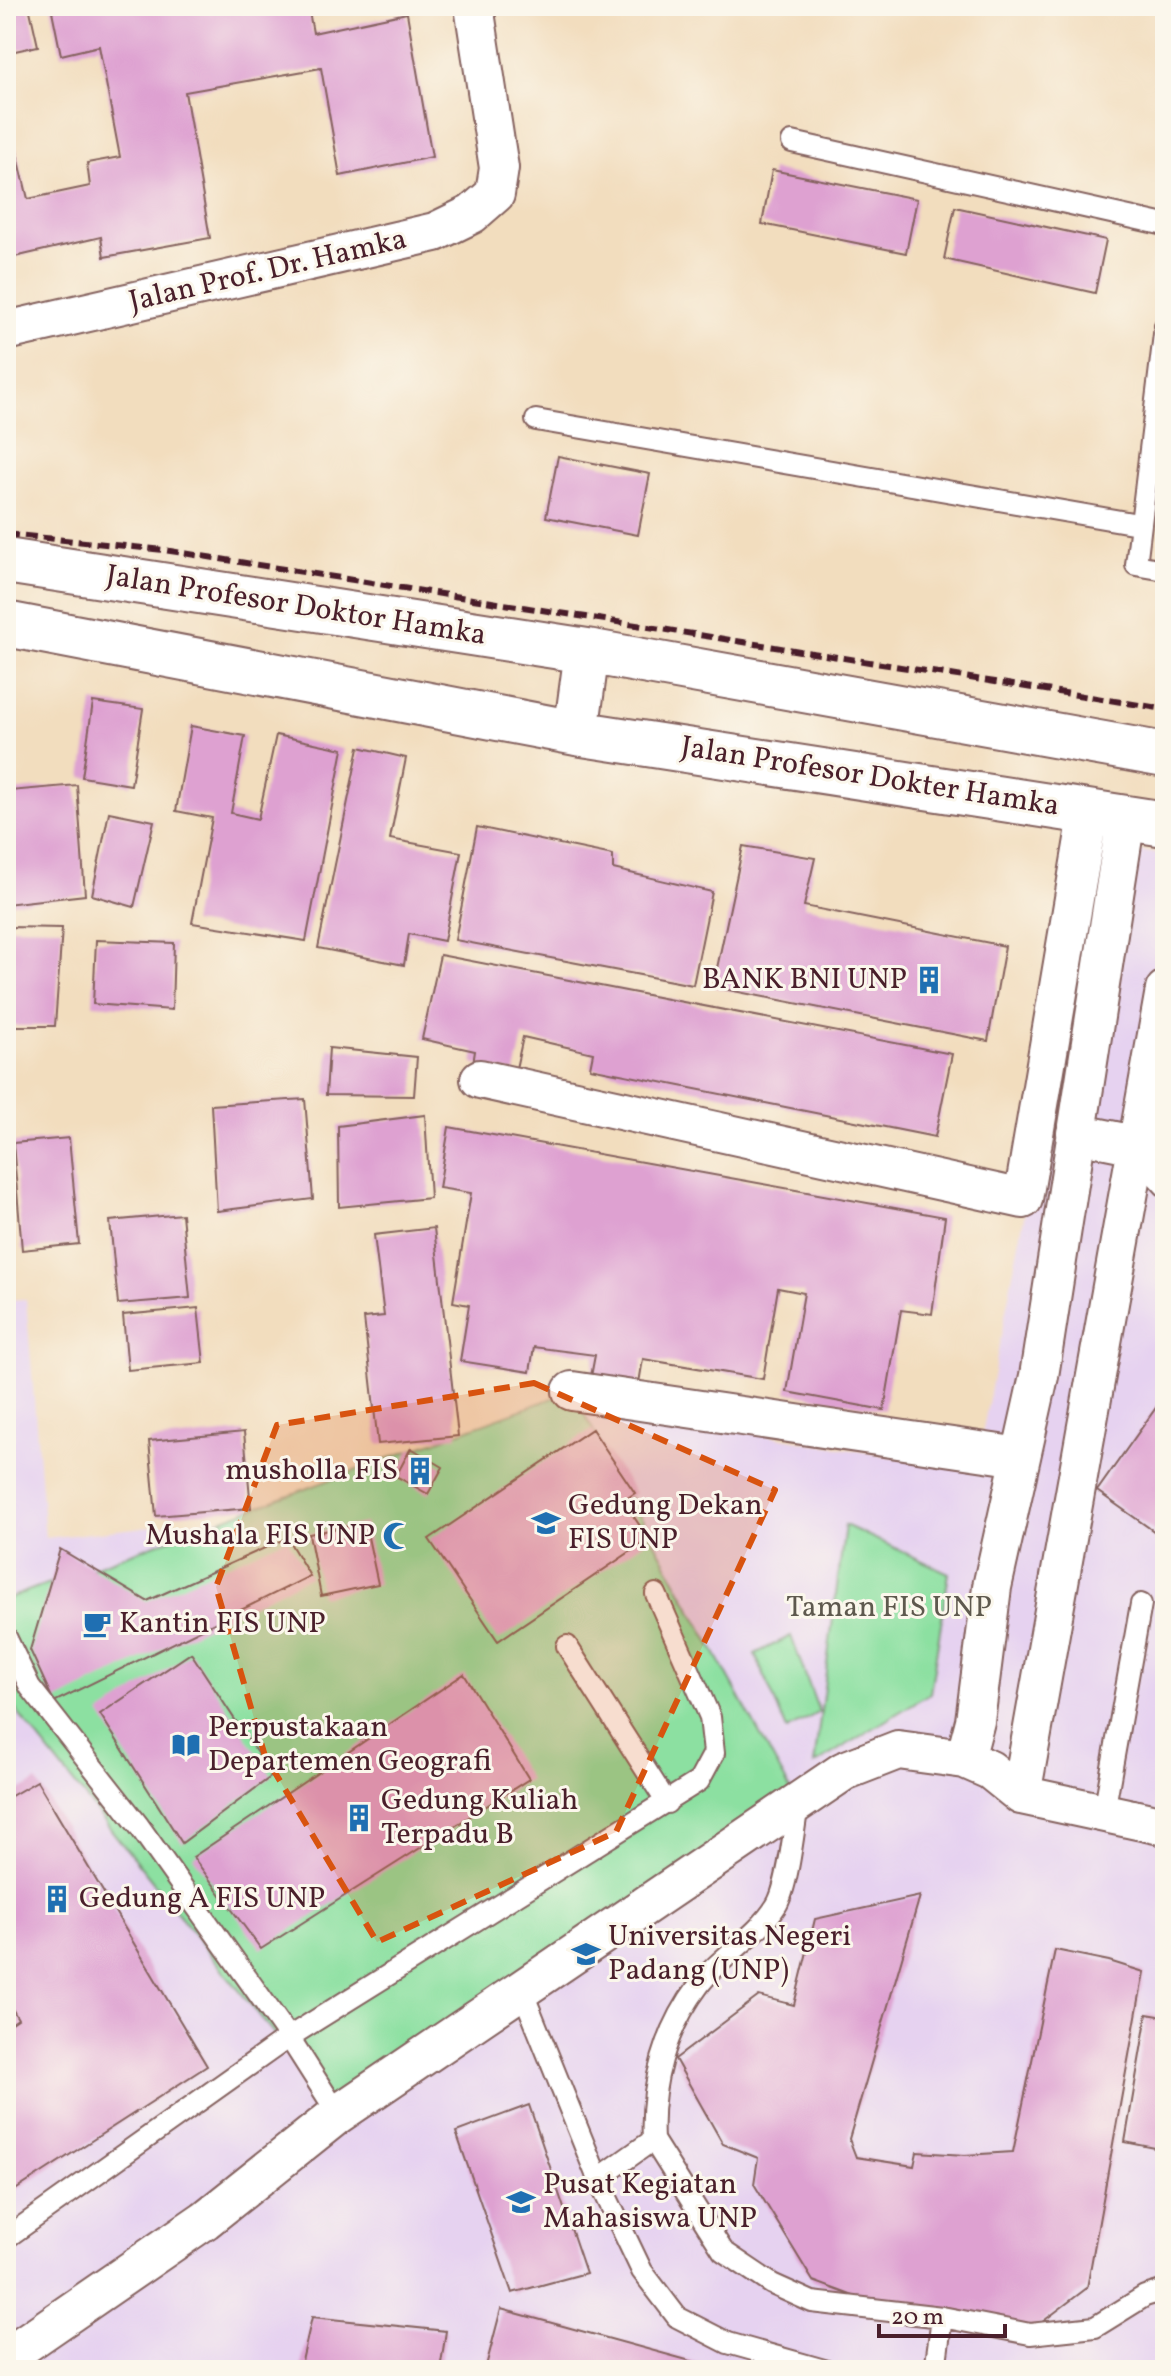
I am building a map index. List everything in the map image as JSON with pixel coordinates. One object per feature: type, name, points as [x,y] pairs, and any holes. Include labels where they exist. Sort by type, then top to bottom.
[{"type":"highway","name":"Jalan Profesor Doktor Hamka","points":[[6,561],[587,651]]},
{"type":"highway","points":[[6,624],[576,733],[587,651],[1165,755]]},
{"type":"highway","name":"Jalan Profesor Dokter Hamka","points":[[576,733],[1127,817]]},
{"type":"street","name":"Jalan Prof. Dr. Hamka","points":[[6,331],[435,232],[472,214],[495,194],[499,168],[474,6]]},
{"type":"street","points":[[480,1079],[1023,1199],[1127,817]]},
{"type":"street","points":[[965,1759],[975,1721],[992,1587],[1039,1376],[1127,817]]},
{"type":"street","points":[[1021,1795],[1146,1151],[1165,990]]},
{"type":"street","points":[[1076,1133],[1146,1151]]},
{"type":"street","points":[[572,1391],[1020,1457]]},
{"type":"street","points":[[6,2357],[205,2220],[338,2114],[768,1819],[798,1804],[844,1771],[898,1750],[965,1759],[990,1770],[1021,1795],[1165,1826]]},
{"type":"lane","points":[[792,142],[1165,225]]},
{"type":"lane","points":[[1165,326],[1138,524],[1136,565],[1165,570]]},
{"type":"lane","points":[[536,420],[1138,524]]},
{"type":"lane","points":[[1146,1151],[1165,1186]]},
{"type":"lane","points":[[6,2238],[289,2037],[699,1781],[714,1753],[710,1717],[656,1594]]},
{"type":"lane","points":[[1104,1812],[1141,1604]]},
{"type":"lane","points":[[6,1637],[30,1687],[139,1826],[289,2037],[338,2114]]},
{"type":"lane","points":[[567,1646],[667,1803]]},
{"type":"lane","points":[[798,1804],[778,1904],[744,1944],[699,1983],[664,2048],[650,2100],[653,2140],[723,2251],[772,2284],[812,2302],[942,2317],[1030,2334],[1095,2327],[1145,2296],[1165,2290]]},
{"type":"lane","points":[[521,1988],[598,2179],[642,2271],[677,2317],[728,2343],[824,2370]]},
{"type":"lane","points":[[598,2179],[653,2140]]},
{"type":"lane","points":[[935,2370],[942,2317]]},
{"type":"highlighted area","points":[[534,1383],[775,1490],[616,1832],[377,1942],[265,1756],[216,1587],[277,1425]]},
{"type":"shaded area","name":"Universitas Negeri Padang (UNP)","points":[[1096,844],[1165,855],[1165,2370],[6,2370],[6,1300],[26,1299],[45,1538],[374,1502],[539,1439],[596,1406],[975,1471]]},
{"type":"green space","points":[[572,1391],[798,1804],[338,2114],[6,1698],[6,1599]]},
{"type":"green space","name":"Taman FIS UNP","points":[[845,1525],[949,1573],[930,1693],[814,1765]]},
{"type":"green space","points":[[791,1636],[819,1712],[787,1730],[755,1654]]},
{"type":"building","points":[[6,6],[29,6],[38,46],[6,53]]},
{"type":"building","points":[[51,6],[308,6],[313,33],[407,13],[432,157],[340,176],[321,68],[185,92],[210,238],[104,257],[101,237],[6,259],[6,132],[12,131],[28,199],[90,186],[87,163],[120,157],[99,46],[61,55]]},
{"type":"building","points":[[772,170],[917,199],[906,253],[762,224]]},
{"type":"building","points":[[955,207],[1106,240],[1095,293],[944,259]]},
{"type":"building","points":[[558,456],[650,474],[638,535],[546,517]]},
{"type":"building","points":[[93,702],[143,709],[131,785],[82,777]]},
{"type":"building","points":[[191,726],[245,736],[231,813],[258,819],[276,735],[343,749],[306,941],[192,923],[212,818],[176,811]]},
{"type":"building","points":[[359,747],[406,758],[390,839],[461,852],[444,941],[409,934],[404,965],[318,948]]},
{"type":"building","points":[[6,778],[10,791],[77,785],[85,895],[6,904]]},
{"type":"building","points":[[109,812],[154,821],[134,907],[92,895]]},
{"type":"building","points":[[477,827],[613,855],[613,869],[712,892],[693,985],[455,940]]},
{"type":"building","points":[[743,846],[815,858],[804,906],[1005,946],[988,1041],[713,987]]},
{"type":"building","points":[[8,927],[62,928],[55,1026],[6,1026]]},
{"type":"building","points":[[96,940],[174,943],[172,1010],[93,1004]]},
{"type":"building","points":[[440,955],[952,1054],[935,1137],[590,1068],[593,1053],[523,1037],[515,1073],[473,1064],[475,1051],[422,1039]]},
{"type":"building","points":[[329,1048],[417,1057],[414,1096],[326,1095]]},
{"type":"building","points":[[305,1099],[313,1199],[217,1211],[211,1105]]},
{"type":"building","points":[[425,1115],[430,1198],[339,1207],[338,1126]]},
{"type":"building","points":[[449,1127],[945,1217],[932,1314],[901,1310],[884,1410],[787,1392],[804,1293],[778,1288],[763,1379],[643,1359],[637,1395],[589,1387],[595,1355],[534,1347],[530,1372],[460,1361],[469,1305],[453,1302],[471,1193],[439,1188]]},
{"type":"building","points":[[69,1138],[79,1244],[22,1250],[13,1143]]},
{"type":"building","points":[[182,1214],[190,1298],[118,1304],[110,1221]]},
{"type":"building","points":[[434,1228],[458,1436],[378,1444],[364,1318],[384,1316],[374,1235]]},
{"type":"building","points":[[198,1308],[204,1363],[128,1370],[123,1315]]},
{"type":"building","points":[[6,1330],[13,1433],[6,1433]]},
{"type":"building","points":[[1165,1395],[1165,1539],[1097,1491]]},
{"type":"building","name":"Gedung Dekan FIS UNP","points":[[592,1429],[635,1493],[623,1501],[649,1539],[498,1641],[429,1539]]},
{"type":"building","points":[[244,1432],[251,1508],[156,1516],[149,1441]]},
{"type":"building","name":"musholla FIS","points":[[411,1448],[443,1467],[428,1494],[396,1476]]},
{"type":"building","points":[[365,1523],[378,1584],[321,1596],[309,1534]]},
{"type":"building","name":"Kantin FIS UNP","points":[[287,1538],[310,1576],[54,1702],[30,1650],[60,1549],[147,1601]]},
{"type":"building","name":"Perpustakaan Departemen Geografi","points":[[191,1653],[272,1776],[182,1843],[100,1714]]},
{"type":"building","name":"Gedung Kuliah Terpadu B","points":[[464,1674],[529,1779],[261,1949],[193,1857]]},
{"type":"building","name":"Gedung A FIS UNP","points":[[37,1781],[207,2066],[6,2196],[6,2027],[18,2019],[6,1998],[6,1799]]},
{"type":"building","points":[[920,1896],[849,2139],[856,2157],[914,2166],[917,2152],[965,2155],[1013,2152],[1055,1950],[1144,1972],[1087,2288],[1033,2329],[875,2304],[813,2281],[754,2184],[758,2158],[723,2144],[675,2059],[759,1996],[794,2005],[815,1919]]},
{"type":"building","points":[[1147,2014],[1165,2017],[1165,2150],[1125,2142]]},
{"type":"building","name":"Pusat Kegiatan Mahasiswa UNP","points":[[529,2105],[586,2273],[512,2293],[456,2132]]},
{"type":"building","points":[[501,2309],[720,2369],[720,2370],[485,2370]]},
{"type":"building","points":[[312,2317],[446,2331],[440,2370],[300,2370]]},
{"type":"railway","points":[[6,534],[164,550],[1165,709]]},
{"type":"place","name":"BANK BNI UNP","points":[[929,980]]},
{"type":"place","name":"musholla FIS","points":[[420,1471]]},
{"type":"place","name":"Gedung Dekan FIS UNP","points":[[546,1523]]},
{"type":"place","name":"Mushala FIS UNP","points":[[397,1536]]},
{"type":"place","name":"Kantin FIS UNP","points":[[97,1624]]},
{"type":"place","name":"Perpustakaan Departemen Geografi","points":[[186,1745]]},
{"type":"place","name":"Gedung Kuliah Terpadu B","points":[[359,1818]]},
{"type":"place","name":"Gedung A FIS UNP","points":[[57,1899]]},
{"type":"place","name":"Universitas Negeri Padang (UNP)","points":[[586,1954]]},
{"type":"place","name":"Pusat Kegiatan Mahasiswa UNP","points":[[521,2202]]}]
